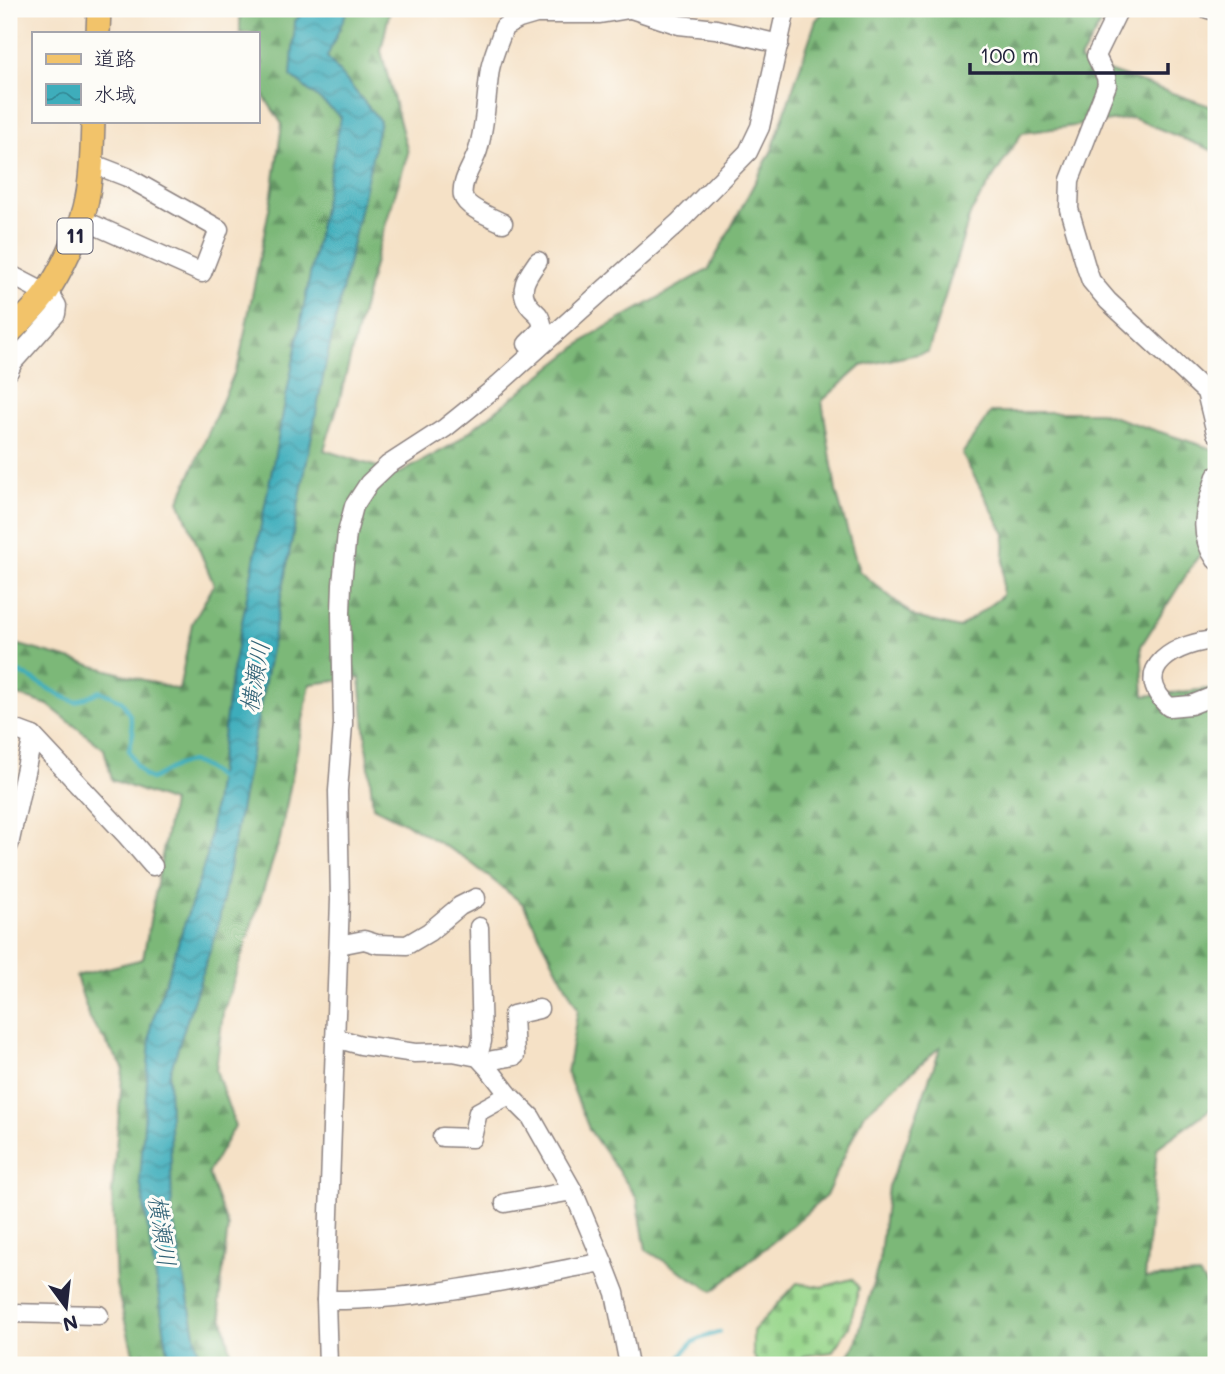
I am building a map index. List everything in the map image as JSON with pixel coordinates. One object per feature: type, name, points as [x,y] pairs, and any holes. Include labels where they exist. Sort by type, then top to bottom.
[{"type":"main road","points":[[98,32],[99,9]]},
{"type":"main road","name":"11","points":[[9,333],[46,294],[61,267],[81,219],[91,163],[93,122]]},
{"type":"street","points":[[503,223],[466,203],[463,194],[464,184],[480,143],[490,69],[504,27],[536,14],[600,14],[630,9],[679,25],[716,29],[779,44]]},
{"type":"street","points":[[328,1365],[327,1300],[340,900],[338,791],[344,724],[341,613],[347,533],[354,506],[369,483],[388,465],[445,428],[491,391],[678,223],[748,152],[760,127],[786,9]]},
{"type":"street","points":[[1119,9],[1096,56],[1107,85],[1070,180],[1069,209],[1091,281],[1108,301],[1206,392],[1216,433]]},
{"type":"street","points":[[1208,9],[1216,11]]},
{"type":"street","points":[[81,219],[202,273],[219,229],[127,177],[91,163]]},
{"type":"street","points":[[514,369],[512,358],[542,328],[540,315],[527,303],[523,289],[525,280],[538,261]]},
{"type":"street","points":[[9,274],[51,296],[57,306],[56,314],[13,362],[9,371]]},
{"type":"street","points":[[1216,476],[1203,520],[1205,538],[1216,560]]},
{"type":"street","points":[[1216,640],[1200,641],[1175,651],[1161,659],[1154,671],[1155,686],[1163,702],[1169,707],[1191,705],[1216,695]]},
{"type":"street","points":[[9,727],[33,736],[153,866]]},
{"type":"street","points":[[9,845],[33,736]]},
{"type":"street","points":[[339,945],[364,940],[377,944],[407,945],[429,932],[460,906],[476,898]]},
{"type":"street","points":[[479,927],[482,1061],[531,1117],[573,1191],[615,1293],[629,1365]]},
{"type":"street","points":[[335,1038],[415,1053],[453,1052],[482,1061],[493,1060],[515,1056],[513,1015],[539,1009]]},
{"type":"street","points":[[442,1136],[472,1138],[478,1112],[509,1095]]},
{"type":"street","points":[[505,1203],[573,1191]]},
{"type":"street","points":[[327,1300],[351,1301],[406,1296],[603,1262]]},
{"type":"street","points":[[9,1313],[99,1315]]},
{"type":"green space","points":[[240,9],[390,9],[381,51],[408,153],[378,249],[324,450],[399,474],[452,445],[592,335],[709,269],[772,150],[816,20],[826,9],[1109,9],[1079,61],[1210,106],[1216,114],[1216,152],[1133,118],[1022,133],[971,212],[928,352],[861,366],[822,401],[836,491],[859,571],[915,617],[959,628],[1002,596],[1005,534],[962,454],[991,412],[1099,412],[1216,450],[1216,535],[1195,561],[1141,646],[1144,696],[1216,688],[1216,1105],[1157,1148],[1145,1278],[1199,1275],[1216,1299],[1216,1365],[841,1365],[855,1346],[879,1263],[888,1186],[941,1046],[863,1115],[826,1196],[713,1291],[646,1250],[637,1198],[589,1129],[567,1073],[578,1009],[523,904],[465,858],[373,807],[360,678],[310,684],[280,839],[223,1013],[216,1070],[235,1126],[208,1173],[228,1227],[219,1303],[234,1365],[136,1365],[116,1285],[112,1193],[123,1067],[90,1019],[76,976],[143,959],[172,802],[112,780],[104,749],[48,705],[9,692],[9,642],[179,690],[192,623],[214,585],[179,501],[239,362],[272,194],[282,124],[259,89],[259,32],[240,32]]},
{"type":"green space","points":[[852,1279],[859,1288],[849,1327],[832,1352],[804,1356],[798,1365],[758,1365],[753,1354],[753,1331],[797,1283],[822,1287]]},
{"type":"water","name":"横瀬川","points":[[306,9],[348,9],[327,57],[380,121],[324,372],[218,926],[169,1075],[172,1216],[201,1365],[170,1365],[140,1180],[151,1025],[207,856],[231,678],[341,117],[291,76],[295,21]]},
{"type":"waterway","points":[[9,668],[76,702],[100,691],[122,701],[130,716],[133,733],[129,750],[145,776],[151,779],[187,762],[202,766],[221,781]]},
{"type":"waterway","points":[[675,1365],[693,1342],[720,1332]]}]
